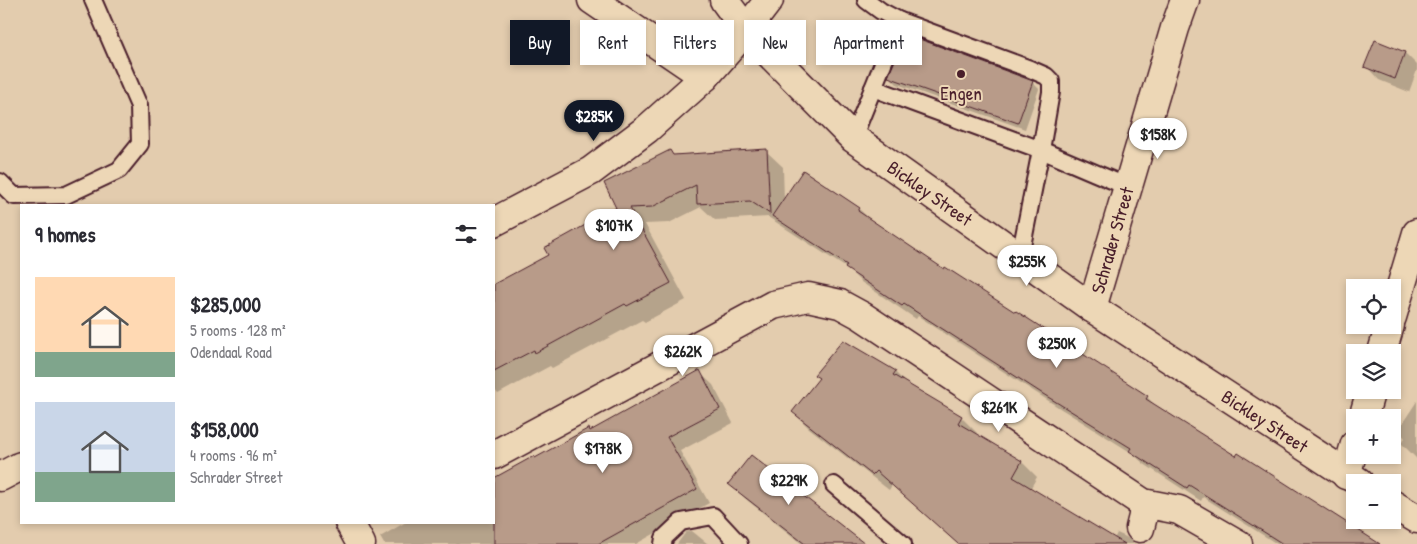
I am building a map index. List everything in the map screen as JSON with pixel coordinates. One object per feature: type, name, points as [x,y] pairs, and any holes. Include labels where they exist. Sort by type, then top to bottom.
[{"type":"street","points":[[592,0],[705,77]]},
{"type":"street","name":"Bickley Street","points":[[724,0],[744,27]]},
{"type":"street","points":[[754,20],[769,0]]},
{"type":"street","name":"Schrader Street","points":[[1092,308],[1185,0]]},
{"type":"street","points":[[495,221],[591,171],[647,129],[705,77],[744,32]]},
{"type":"street","name":"Bickley Street","points":[[781,65],[853,138],[1092,308],[1346,475]]},
{"type":"street","points":[[1401,286],[1417,233]]},
{"type":"street","points":[[495,454],[773,305],[808,297],[840,304],[862,316],[1142,516],[1179,510],[1238,544]]},
{"type":"street","points":[[0,477],[20,467]]},
{"type":"street","points":[[1401,510],[1417,520]]},
{"type":"lane","points":[[0,182],[14,196],[66,195],[119,170],[140,144],[139,106],[93,0]]},
{"type":"lane","points":[[866,0],[898,20]]},
{"type":"lane","points":[[922,29],[1046,76],[1051,81],[1051,92],[1041,150],[1020,256]]},
{"type":"lane","points":[[853,138],[882,65]]},
{"type":"lane","points":[[873,88],[1041,150],[1128,187]]},
{"type":"lane","points":[[834,485],[903,544]]},
{"type":"lane","points":[[663,544],[664,538],[681,522],[712,516],[739,544]]},
{"type":"building","points":[[922,40],[1033,81],[1018,123],[888,77],[893,65],[922,65]]},
{"type":"building","points":[[1375,40],[1405,52],[1395,79],[1364,67]]},
{"type":"building","points":[[767,149],[770,214],[750,201],[697,204],[696,185],[652,207],[630,208],[671,283],[627,306],[625,304],[535,353],[534,350],[495,370],[495,283],[548,255],[544,248],[616,208],[604,183],[670,150],[673,155]]},
{"type":"building","points":[[803,170],[860,208],[858,211],[944,269],[945,267],[1016,311],[1148,396],[1146,399],[1236,456],[1238,453],[1346,522],[1346,529],[1357,529],[1380,544],[1283,544],[1189,485],[1187,488],[1129,451],[1131,448],[1043,394],[904,304],[902,306],[845,268],[847,265],[772,216]]},
{"type":"building","points":[[843,340],[896,371],[893,375],[962,416],[958,423],[1022,461],[1013,477],[1125,544],[958,544],[876,471],[872,475],[792,412],[819,378],[814,375]]},
{"type":"building","points":[[700,370],[720,409],[667,437],[697,489],[598,544],[494,544],[495,477],[589,428],[590,431]]},
{"type":"building","points":[[751,455],[865,544],[805,544],[728,484]]},
{"type":"place","name":"Engen","points":[[961,74]]}]
